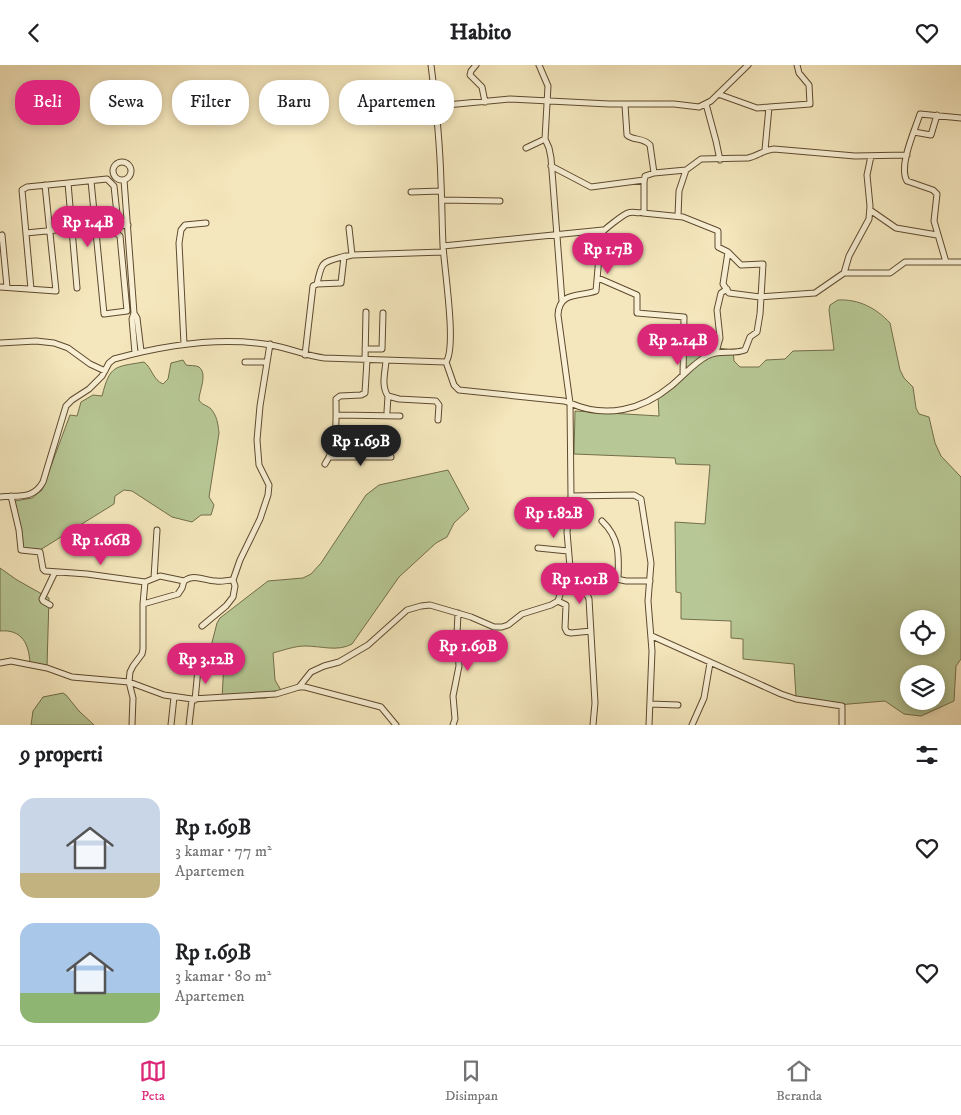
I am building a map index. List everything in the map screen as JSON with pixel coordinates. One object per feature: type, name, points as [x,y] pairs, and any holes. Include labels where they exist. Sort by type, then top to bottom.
[{"type":"street","points":[[431,65],[433,80]]},
{"type":"street","points":[[476,65],[470,75],[482,87],[485,102]]},
{"type":"street","points":[[539,65],[548,83],[545,139],[549,148],[551,166],[562,301],[558,309],[558,315],[570,403],[571,496],[567,532],[568,551],[571,579],[586,590],[589,599],[595,703],[593,725]]},
{"type":"street","points":[[454,104],[510,99],[625,105],[674,104],[699,107],[718,94],[748,65]]},
{"type":"street","points":[[718,94],[757,108],[810,104],[809,85],[798,73],[797,65]]},
{"type":"street","points":[[706,104],[720,160]]},
{"type":"street","points":[[625,105],[626,135],[631,138],[643,139],[650,145],[654,173]]},
{"type":"street","points":[[765,150],[769,107]]},
{"type":"street","points":[[946,262],[934,217],[937,194],[934,191],[907,181],[905,176],[907,155],[920,114],[961,118]]},
{"type":"street","points":[[914,132],[931,135],[937,115]]},
{"type":"street","points":[[437,125],[443,252],[450,338],[450,354],[446,362],[454,385],[459,390],[564,401],[582,409],[594,411],[632,409],[658,395],[704,358],[716,352],[745,350],[750,337],[757,332],[763,265],[742,265],[728,252],[718,247],[718,231],[684,217],[628,213],[603,231],[600,237],[598,277],[595,292],[570,297],[562,301]]},
{"type":"street","points":[[526,148],[545,139]]},
{"type":"street","points":[[643,213],[645,210],[645,176],[654,173],[686,170],[701,159],[720,160],[753,157],[765,150],[779,149],[846,156],[907,155]]},
{"type":"street","points":[[844,273],[849,256],[867,224],[870,210],[868,175],[871,156]]},
{"type":"street","points":[[551,166],[591,187],[644,180]]},
{"type":"street","points":[[678,217],[679,191],[686,170]]},
{"type":"street","points":[[31,289],[22,190],[27,187],[107,179],[114,186],[118,214],[116,217],[110,218],[110,225],[112,233],[120,236],[127,311],[104,314],[91,181]]},
{"type":"street","points":[[124,180],[134,313],[137,318],[138,352]]},
{"type":"street","points":[[68,183],[77,288]]},
{"type":"street","points":[[0,287],[56,291],[45,185]]},
{"type":"street","points":[[411,192],[441,191]]},
{"type":"street","points":[[442,200],[500,201]]},
{"type":"street","points":[[870,210],[896,228],[938,235]]},
{"type":"street","points":[[26,233],[128,223]]},
{"type":"street","points":[[184,343],[180,235],[185,225],[206,223]]},
{"type":"street","points":[[349,228],[350,255]]},
{"type":"street","points":[[443,246],[603,231]]},
{"type":"street","points":[[0,236],[2,235],[7,287]]},
{"type":"street","points":[[305,355],[313,288],[317,284],[321,267],[327,261],[350,255],[443,252]]},
{"type":"street","points":[[728,252],[724,284],[726,289],[729,293],[760,297],[814,293],[844,273],[890,273],[906,262],[961,262]]},
{"type":"street","points":[[317,284],[341,283],[343,260],[350,255]]},
{"type":"street","points":[[598,277],[637,295],[637,313],[684,317],[684,375]]},
{"type":"street","points":[[716,352],[720,338],[717,310],[721,293],[726,289]]},
{"type":"street","points":[[325,464],[330,457],[336,435],[336,401],[338,397],[365,393],[366,312]]},
{"type":"street","points":[[365,349],[382,349],[383,313]]},
{"type":"street","points":[[0,343],[36,341],[54,343],[68,348],[90,364],[105,371]]},
{"type":"street","points":[[0,497],[30,495],[36,492],[43,482],[66,406],[89,389],[105,371],[111,360],[138,352],[184,343],[222,342],[270,344],[305,355],[334,359],[446,362]]},
{"type":"street","points":[[202,626],[230,600],[235,590],[233,580],[244,549],[260,519],[268,495],[269,485],[259,465],[257,440],[260,406],[270,344]]},
{"type":"street","points":[[386,361],[384,383],[388,396],[387,411]]},
{"type":"street","points":[[244,362],[267,362]]},
{"type":"street","points":[[388,396],[399,399],[436,401],[439,405],[438,420]]},
{"type":"street","points":[[337,415],[400,416]]},
{"type":"street","points":[[336,435],[396,436]]},
{"type":"street","points":[[330,457],[391,457]]},
{"type":"street","points":[[571,496],[634,495],[639,497],[643,503],[650,556],[648,609],[652,636],[652,663],[649,725]]},
{"type":"street","points":[[11,496],[19,530],[21,550],[40,552],[45,571],[87,574],[145,582],[160,576],[184,581],[200,577],[215,581],[233,580]]},
{"type":"street","points":[[602,521],[613,534],[618,545],[618,579]]},
{"type":"street","points":[[154,578],[157,530]]},
{"type":"street","points":[[538,548],[568,551]]},
{"type":"street","points":[[50,605],[42,599],[55,572]]},
{"type":"street","points":[[586,590],[598,589],[600,579],[604,576],[631,581],[650,581]]},
{"type":"street","points":[[299,687],[311,672],[343,660],[372,642],[406,610],[430,605],[471,617],[494,627],[502,627],[508,625],[524,613],[558,601],[562,585],[566,580],[571,579]]},
{"type":"street","points":[[143,604],[178,594],[182,589],[184,581]]},
{"type":"street","points":[[132,725],[133,698],[129,681],[132,666],[142,654],[143,649],[145,582]]},
{"type":"street","points":[[558,601],[566,605],[565,628],[567,632],[591,631]]},
{"type":"street","points":[[453,725],[455,719],[453,696],[459,665],[458,613]]},
{"type":"street","points":[[652,636],[787,697],[842,706],[842,725]]},
{"type":"street","points":[[0,663],[12,661],[47,667],[72,677],[129,681],[174,697],[193,699],[276,694],[299,687],[381,707],[396,725]]},
{"type":"street","points":[[692,725],[704,698],[710,663]]},
{"type":"street","points":[[189,725],[198,669]]},
{"type":"street","points":[[171,725],[174,697]]},
{"type":"street","points":[[650,703],[678,705]]},
{"type":"green space","points":[[838,300],[853,301],[867,305],[890,323],[900,370],[904,378],[913,387],[916,408],[919,414],[929,417],[935,443],[941,456],[961,477],[961,659],[956,666],[954,701],[945,705],[945,665],[900,665],[900,710],[934,710],[921,716],[904,714],[885,701],[837,705],[796,697],[794,664],[743,659],[743,639],[731,638],[731,621],[681,619],[681,593],[676,592],[675,522],[705,524],[710,465],[676,464],[675,458],[574,454],[575,411],[659,416],[658,395],[681,374],[684,353],[708,353],[718,348],[733,350],[734,361],[740,367],[759,367],[766,360],[785,359],[793,351],[834,350],[830,305]]},
{"type":"green space","points":[[183,360],[186,365],[198,366],[202,370],[203,378],[199,400],[210,408],[216,417],[218,426],[219,433],[209,497],[214,505],[211,515],[201,515],[192,522],[172,517],[132,491],[124,490],[115,496],[114,504],[40,550],[23,551],[15,501],[32,498],[42,490],[70,415],[77,416],[81,402],[93,395],[102,396],[108,378],[115,369],[144,362],[157,380],[163,384],[168,379],[171,363]]},
{"type":"green space","points":[[448,470],[469,509],[454,523],[447,537],[436,543],[399,577],[352,644],[341,648],[301,646],[273,653],[275,680],[282,692],[266,698],[222,700],[224,660],[208,658],[220,618],[268,581],[303,578],[311,574],[321,563],[366,495],[379,485]]},
{"type":"green space","points":[[0,568],[49,598],[47,666],[30,663],[26,644],[19,635],[14,632],[0,631]]},
{"type":"green space","points":[[63,693],[94,725],[31,725],[33,711],[43,697]]}]
